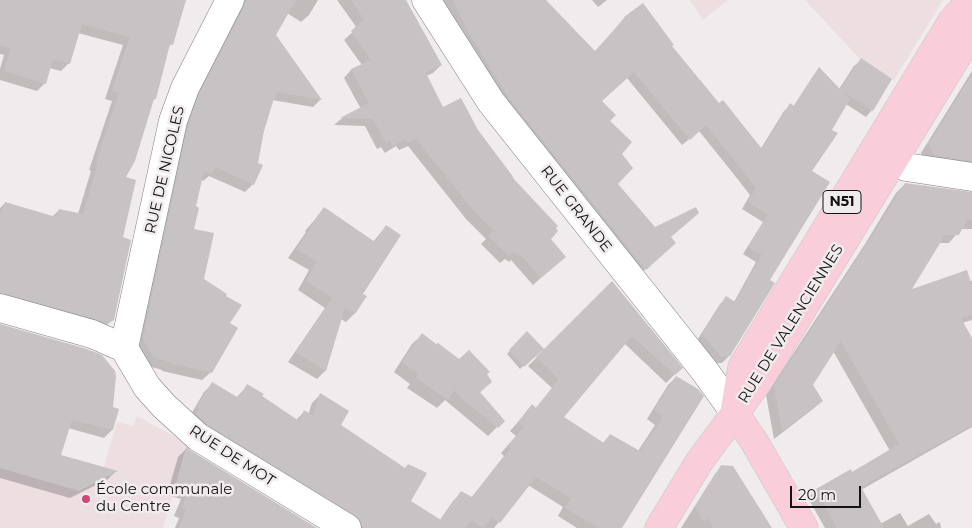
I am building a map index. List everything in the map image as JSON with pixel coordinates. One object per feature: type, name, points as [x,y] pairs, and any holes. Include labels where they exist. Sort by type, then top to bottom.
[{"type":"main road","name":"RUE DE VALENCIENNES","points":[[735,413],[742,367],[924,66],[952,21],[970,0]]},
{"type":"main road","name":"RUE DE VALENCIENNES","points":[[735,413],[758,382],[972,32]]},
{"type":"main road","name":"N51","points":[[659,528],[699,462],[735,413]]},
{"type":"main road","points":[[735,413],[755,443],[804,528]]},
{"type":"street","name":"RUE DE NICOLES","points":[[124,348],[173,121],[185,88],[230,0]]},
{"type":"street","name":"RUE GRANDE","points":[[426,0],[491,102],[704,370],[735,413]]},
{"type":"street","points":[[924,66],[924,86],[896,138],[893,161],[906,167],[972,177]]},
{"type":"street","points":[[0,308],[92,334],[124,348]]},
{"type":"street","name":"RUE DE MOT","points":[[124,348],[147,386],[158,400],[198,437],[347,528]]},
{"type":"shaded area","points":[[690,0],[728,0],[703,20]]},
{"type":"shaded area","points":[[805,0],[943,0],[894,80],[861,60]]},
{"type":"shaded area","name":"École communale du Centre","points":[[137,416],[188,444],[163,528],[0,528],[0,440],[103,470],[117,422],[133,426]]},
{"type":"building","points":[[0,0],[186,0],[173,45],[170,44],[156,99],[154,99],[135,161],[126,177],[136,180],[123,237],[131,240],[114,320],[107,324],[96,319],[0,293],[0,215],[5,202],[56,217],[59,209],[83,214],[98,163],[96,162],[119,93],[112,91],[130,37],[82,24],[70,64],[53,59],[46,84],[4,71],[11,48],[0,45]]},
{"type":"building","points":[[246,0],[296,0],[276,35],[322,100],[276,92],[264,131],[258,163],[263,165],[254,185],[215,167],[212,174],[204,171],[196,206],[199,208],[194,229],[214,233],[204,279],[227,294],[226,296],[242,305],[230,323],[238,328],[212,373],[153,357],[143,339],[188,125],[199,94]]},
{"type":"building","points":[[351,0],[406,0],[442,65],[426,73],[443,107],[461,98],[478,130],[514,178],[512,177],[558,226],[556,228],[558,231],[551,239],[566,257],[541,278],[520,254],[517,255],[513,252],[509,256],[488,236],[493,230],[474,211],[416,139],[407,143],[405,139],[393,146],[389,140],[386,143],[373,119],[340,118],[369,103],[351,69],[371,60],[351,31],[364,19]]},
{"type":"building","points":[[453,0],[546,0],[595,51],[624,17],[643,3],[674,45],[672,46],[719,103],[723,100],[762,149],[790,103],[794,106],[819,67],[840,89],[861,58],[892,79],[873,111],[843,92],[850,99],[832,130],[838,133],[812,171],[830,182],[770,280],[775,283],[730,356],[721,357],[702,334],[726,296],[735,302],[762,255],[748,247],[768,215],[748,202],[756,188],[706,125],[690,140],[634,72],[602,101],[616,115],[610,121],[632,142],[622,154],[633,168],[618,184],[655,227],[696,207],[699,213],[671,237],[676,243],[646,270],[509,98],[467,30]]},
{"type":"building","points":[[972,74],[972,161],[934,155],[929,144]]},
{"type":"building","points":[[905,183],[972,192],[972,220],[967,220],[959,235],[945,235],[912,289],[967,270],[972,286],[972,315],[961,318],[972,338],[972,425],[861,487],[884,528],[837,528],[816,489],[851,469],[852,472],[899,444],[841,341],[813,385],[823,401],[782,431],[774,386]]},
{"type":"building","points":[[324,207],[375,242],[386,225],[401,235],[363,294],[367,296],[355,314],[345,308],[326,371],[295,352],[333,298],[306,281],[317,261],[296,249]]},
{"type":"building","points":[[612,281],[683,368],[675,375],[632,336],[564,417],[604,443],[610,434],[640,451],[663,417],[654,410],[676,376],[698,389],[704,396],[622,528],[599,528],[565,508],[571,498],[536,477],[500,523],[492,518],[483,528],[472,520],[465,528],[363,528],[360,520],[355,515],[207,424],[196,414],[200,409],[197,407],[212,382],[239,398],[247,384],[264,394],[262,396],[299,421],[304,410],[313,416],[320,393],[349,411],[341,425],[405,468],[408,464],[427,473],[411,501],[441,520],[461,491],[472,497],[511,448],[508,445],[524,427],[518,422],[532,404],[536,408],[559,379],[536,357]]},
{"type":"building","points":[[0,324],[102,355],[115,371],[113,407],[119,409],[113,430],[72,420],[61,455],[118,471],[79,491],[0,468]]},
{"type":"building","points":[[527,331],[544,349],[524,367],[509,350]]},
{"type":"building","points":[[422,333],[459,359],[469,350],[490,372],[487,374],[492,382],[480,392],[505,421],[498,428],[454,390],[448,400],[416,378],[419,374],[402,362]]},
{"type":"building","points":[[186,447],[317,528],[179,528],[186,510],[182,508],[188,491],[175,487]]},
{"type":"building","points":[[721,465],[733,466],[772,528],[713,528],[709,518],[703,521],[695,507]]},
{"type":"place","name":"École communale du Centre","points":[[86,499]]}]
